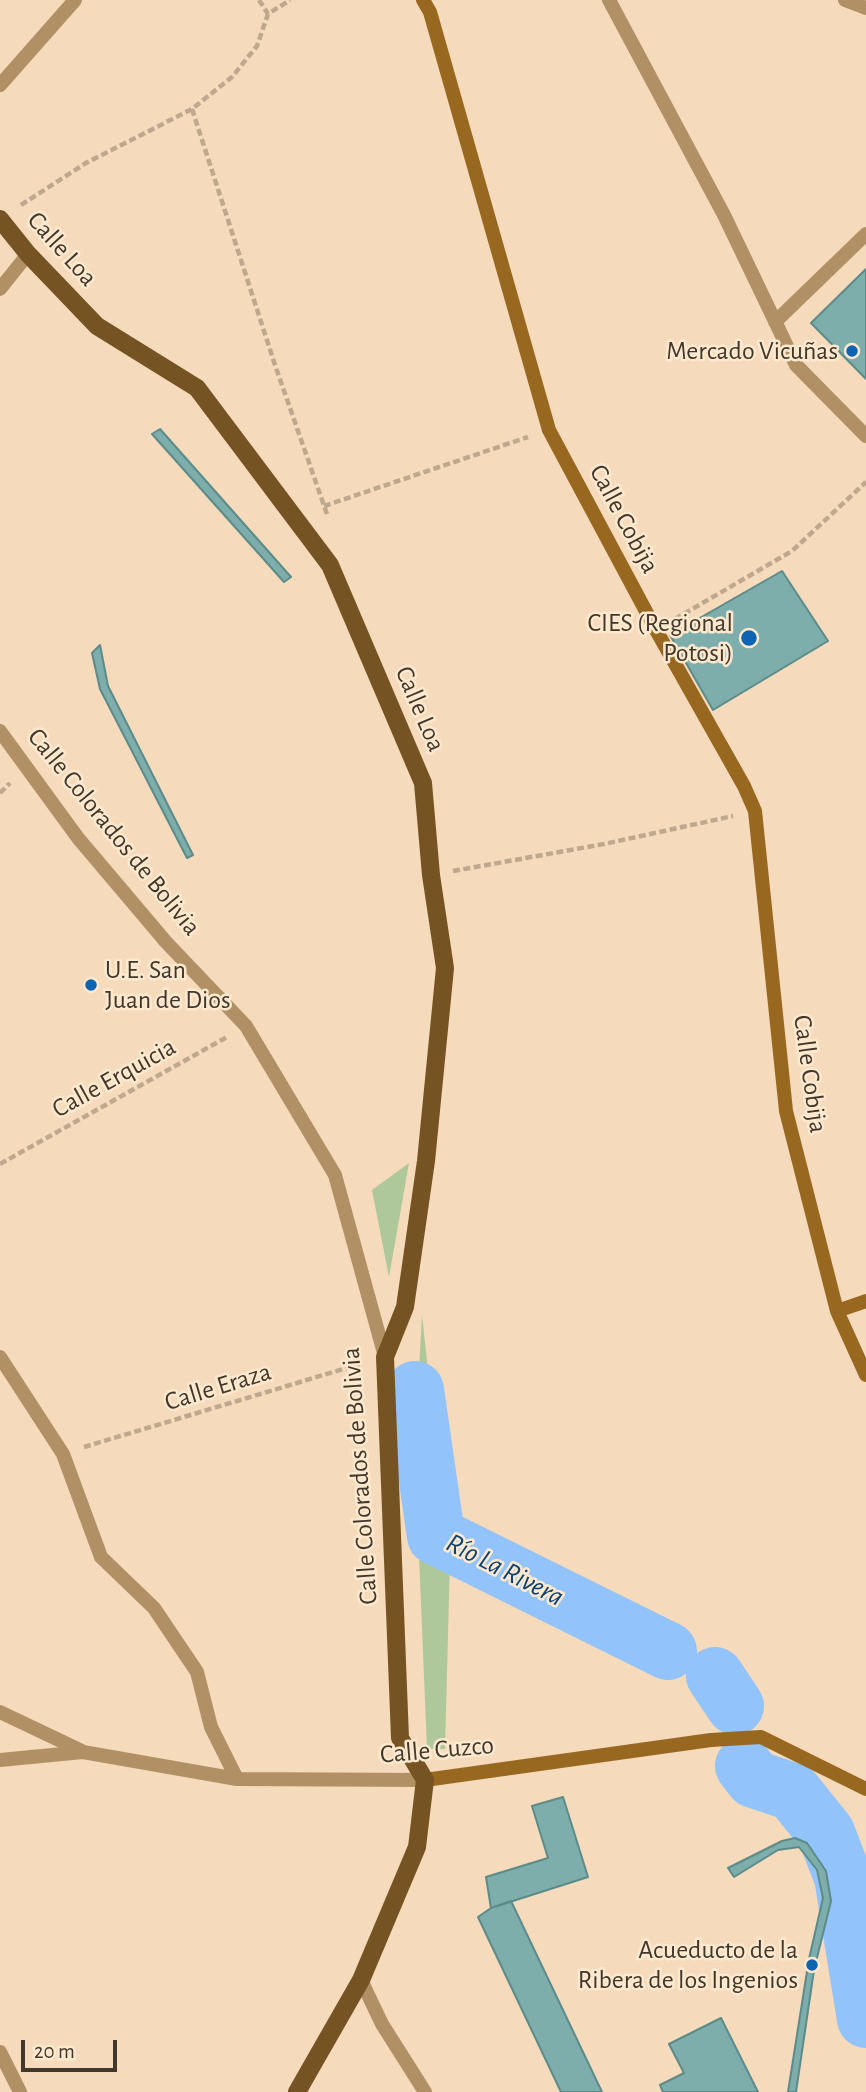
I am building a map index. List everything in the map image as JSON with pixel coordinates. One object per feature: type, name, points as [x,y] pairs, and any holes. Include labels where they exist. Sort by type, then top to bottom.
[{"type":"main road","name":"Calle Cobija","points":[[424,0],[430,12],[463,124],[549,430],[656,630],[744,786],[755,811],[786,1111],[836,1311],[866,1375]]},
{"type":"main road","name":"Calle Loa","points":[[5,216],[28,254],[97,326],[197,388],[330,565],[424,783],[431,875],[445,968],[426,1161],[405,1307],[385,1357]]},
{"type":"main road","points":[[836,1311],[866,1301]]},
{"type":"main road","name":"Calle Colorados de Bolivia","points":[[385,1357],[401,1738],[425,1780]]},
{"type":"main road","name":"Calle Cuzco","points":[[425,1780],[711,1740],[761,1737],[866,1789]]},
{"type":"main road","points":[[298,2092],[361,1980],[417,1847],[425,1780]]},
{"type":"street","points":[[0,85],[75,0]]},
{"type":"street","points":[[609,0],[724,215],[796,365],[866,436]]},
{"type":"street","points":[[845,0],[866,8]]},
{"type":"street","points":[[775,322],[866,234]]},
{"type":"street","points":[[0,289],[28,254]]},
{"type":"street","name":"Calle Colorados de Bolivia","points":[[0,731],[78,838],[166,942],[246,1027],[335,1175],[385,1357]]},
{"type":"street","points":[[0,1357],[63,1454],[101,1557],[154,1608],[197,1672],[211,1727],[237,1779]]},
{"type":"street","points":[[0,1712],[83,1752]]},
{"type":"street","name":"Calle Cuzco","points":[[0,1760],[83,1752],[237,1779],[425,1780]]},
{"type":"street","points":[[361,1980],[382,2024],[425,2092]]},
{"type":"street","points":[[0,2053],[20,2092]]},
{"type":"path","points":[[259,0],[268,14]]},
{"type":"path","points":[[5,216],[86,163],[192,109],[232,77],[257,46],[268,14],[290,0]]},
{"type":"path","points":[[192,109],[275,365],[329,519]]},
{"type":"path","points":[[324,506],[549,430]]},
{"type":"path","points":[[656,630],[792,551],[866,482]]},
{"type":"path","points":[[431,875],[604,844],[755,811]]},
{"type":"path","name":"Calle Erquicia","points":[[0,1164],[246,1027]]},
{"type":"path","name":"Calle Eraza","points":[[63,1454],[385,1357]]},
{"type":"green space","points":[[409,1163],[389,1277],[372,1190]]},
{"type":"green space","points":[[422,1315],[435,1434],[451,1519],[445,1749],[427,1749],[413,1477]]},
{"type":"building","name":"Mercado Vicuñas","points":[[866,269],[866,379],[811,323]]},
{"type":"building","points":[[160,429],[291,577],[284,582],[152,434]]},
{"type":"building","name":"CIES (Regional Potosi)","points":[[782,571],[828,641],[713,710],[670,635]]},
{"type":"building","points":[[100,645],[108,686],[193,855],[187,858],[100,689],[92,653]]},
{"type":"building","points":[[563,1797],[588,1877],[491,1908],[486,1877],[548,1858],[532,1806]]},
{"type":"building","name":"Acueducto de la Ribera de los Ingenios","points":[[795,1838],[807,1843],[826,1871],[831,1901],[814,1970],[796,2092],[788,2092],[809,1959],[823,1898],[817,1870],[799,1847],[778,1850],[734,1877],[728,1868],[782,1841]]},
{"type":"building","points":[[511,1901],[602,2092],[561,2092],[478,1917],[491,1908]]},
{"type":"building","points":[[721,2018],[758,2092],[663,2092],[660,2085],[684,2073],[669,2044]]},
{"type":"waterway","name":"Río La Rivera","points":[[415,1390],[436,1536],[668,1651]]},
{"type":"waterway","name":"Río La Rivera","points":[[715,1676],[735,1706]]},
{"type":"waterway","name":"Río La Rivera","points":[[744,1766],[754,1779],[793,1792],[826,1833],[843,1877],[866,2019]]},
{"type":"place","name":"Mercado Vicuñas","points":[[852,351]]},
{"type":"place","name":"CIES (Regional Potosi)","points":[[749,638]]},
{"type":"place","name":"U.E. San Juan de Dios","points":[[91,985]]},
{"type":"place","name":"Acueducto de la Ribera de los Ingenios","points":[[812,1965]]}]
